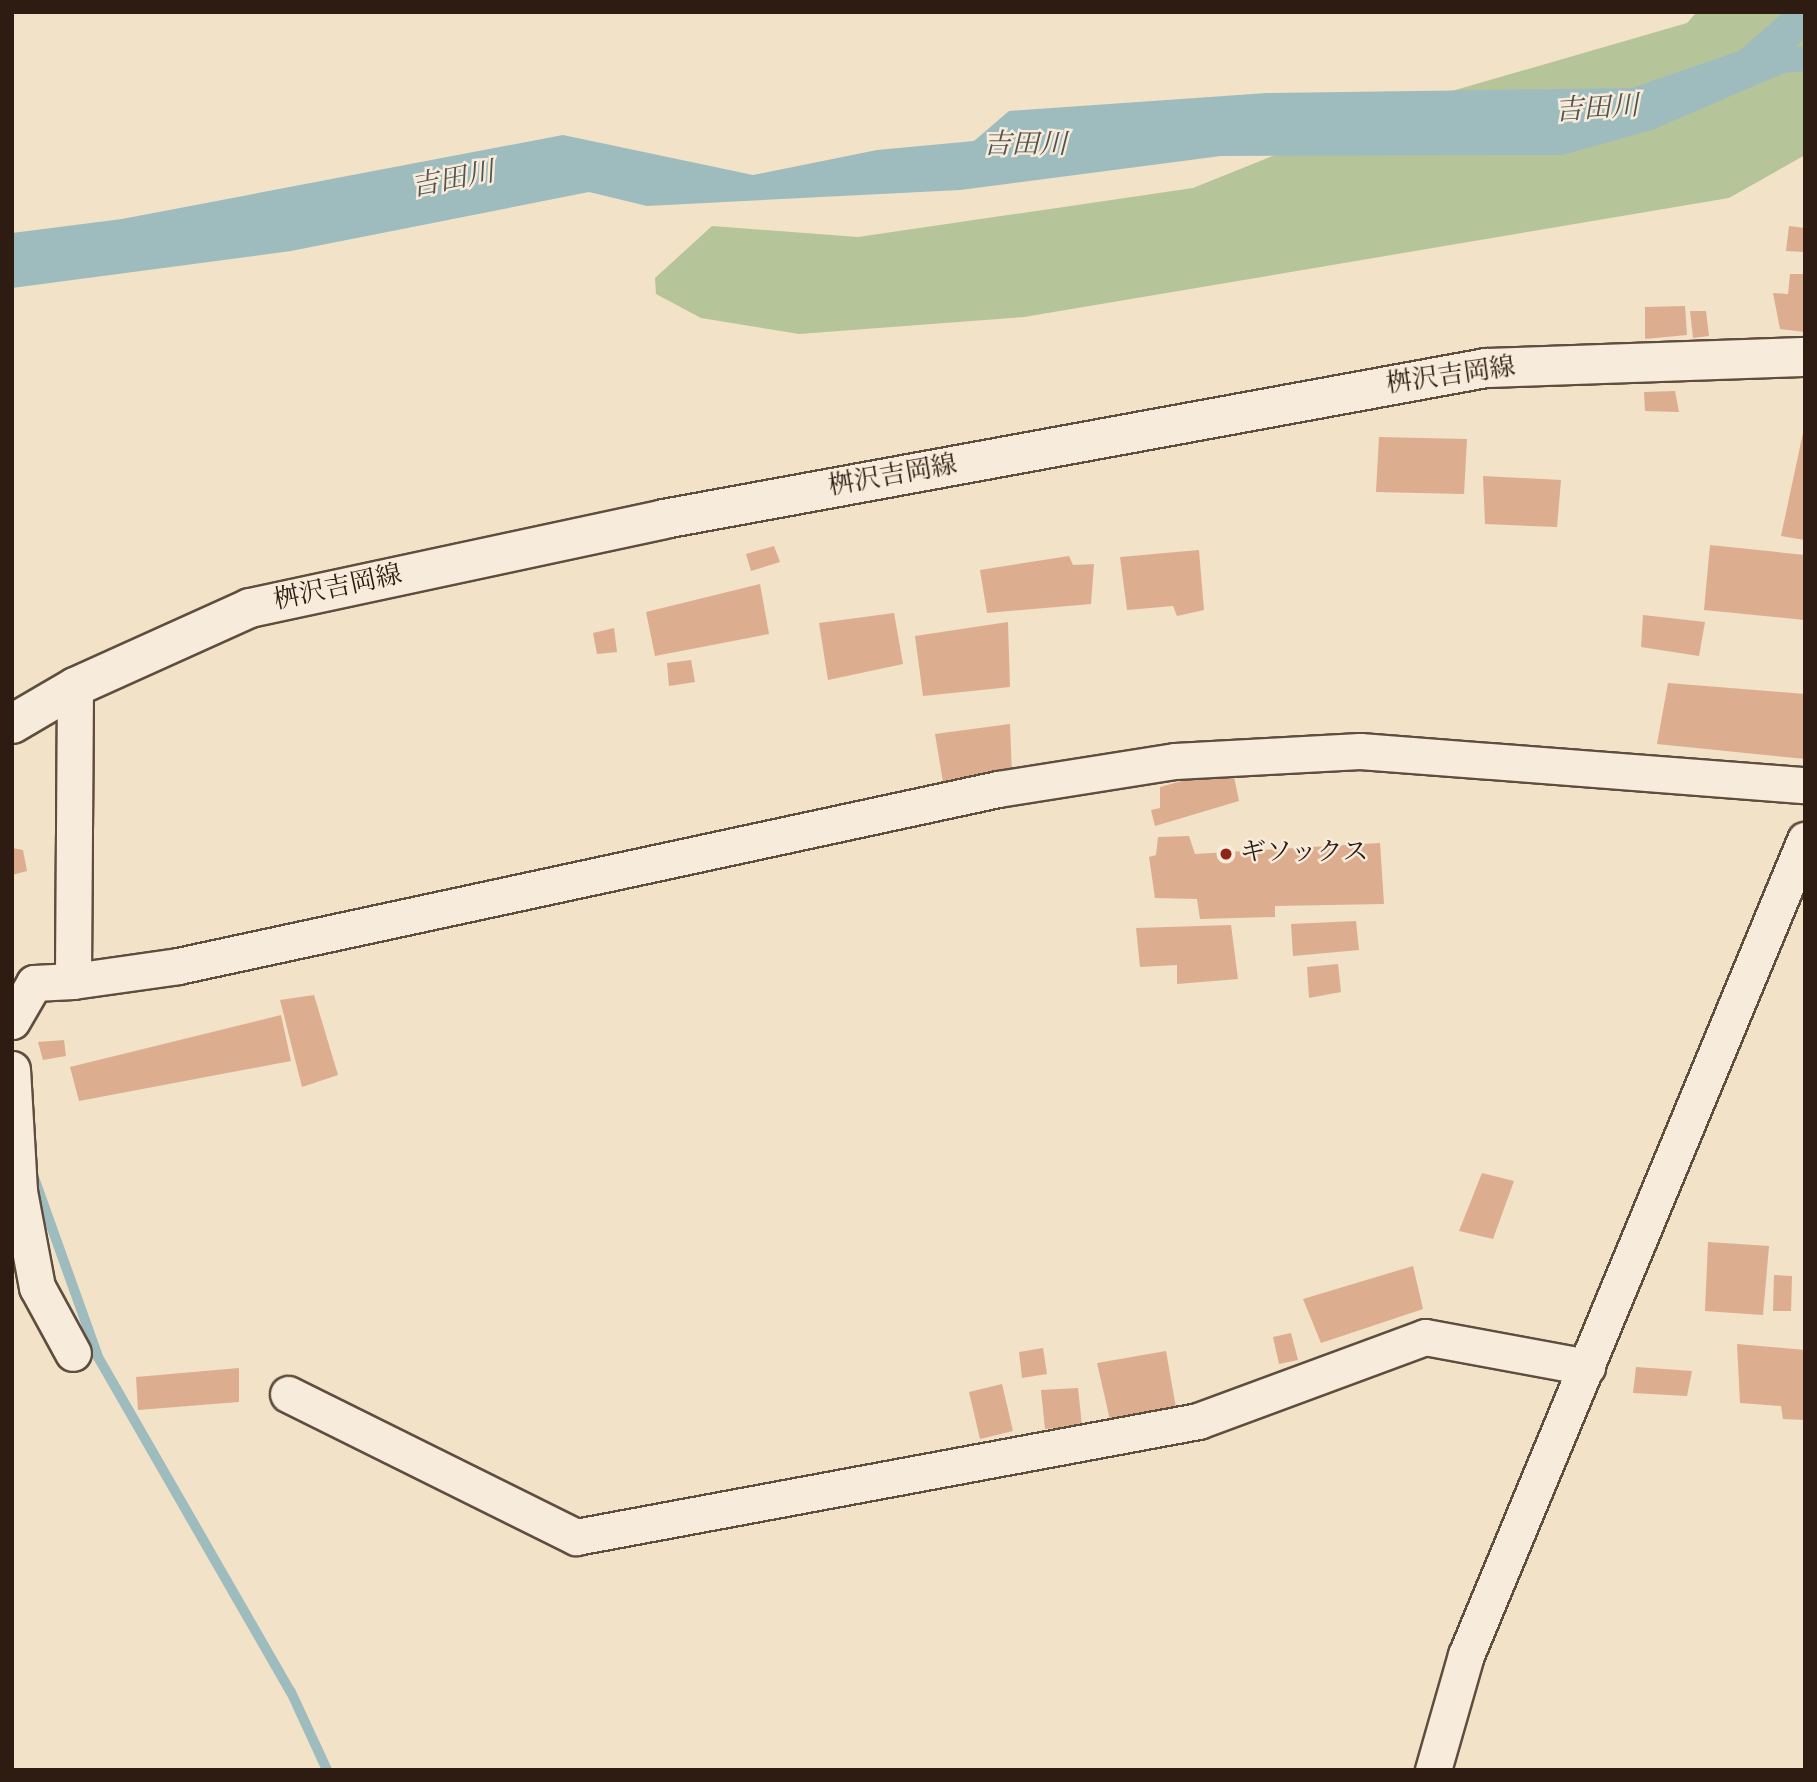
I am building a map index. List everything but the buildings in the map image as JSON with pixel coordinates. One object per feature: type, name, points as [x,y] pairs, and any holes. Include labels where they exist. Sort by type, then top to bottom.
[{"type":"main road","name":"桝沢吉岡線","points":[[12,723],[75,687],[250,608],[678,516],[1486,368],[1805,358]]},
{"type":"street","points":[[74,981],[75,687]]},
{"type":"street","points":[[12,1021],[34,983],[74,981],[178,966],[998,789],[1175,761],[1360,751],[1805,785]]},
{"type":"street","points":[[1433,1770],[1466,1655],[1805,840]]},
{"type":"street","points":[[12,1069],[19,1191],[37,1287],[72,1353]]},
{"type":"street","points":[[288,1394],[576,1536],[1198,1421],[1425,1337],[1587,1367]]},
{"type":"green space","points":[[1697,12],[1805,12],[1805,155],[1729,198],[1024,317],[799,334],[701,318],[656,294],[655,278],[712,226],[858,237],[1193,188],[1390,109],[1687,23]]},
{"type":"water","name":"吉田川","points":[[1784,12],[1805,12],[1805,38],[1796,47],[1805,46],[1805,71],[1784,73],[1652,130],[1562,155],[1221,156],[960,190],[647,206],[589,192],[291,251],[12,288],[12,233],[122,219],[563,135],[753,175],[877,150],[974,141],[1009,111],[1267,93],[1632,88],[1739,51]]},
{"type":"waterway","points":[[33,1175],[98,1357],[291,1692],[327,1770]]},
{"type":"place","name":"ギソックス","points":[[1226,854]]}]
